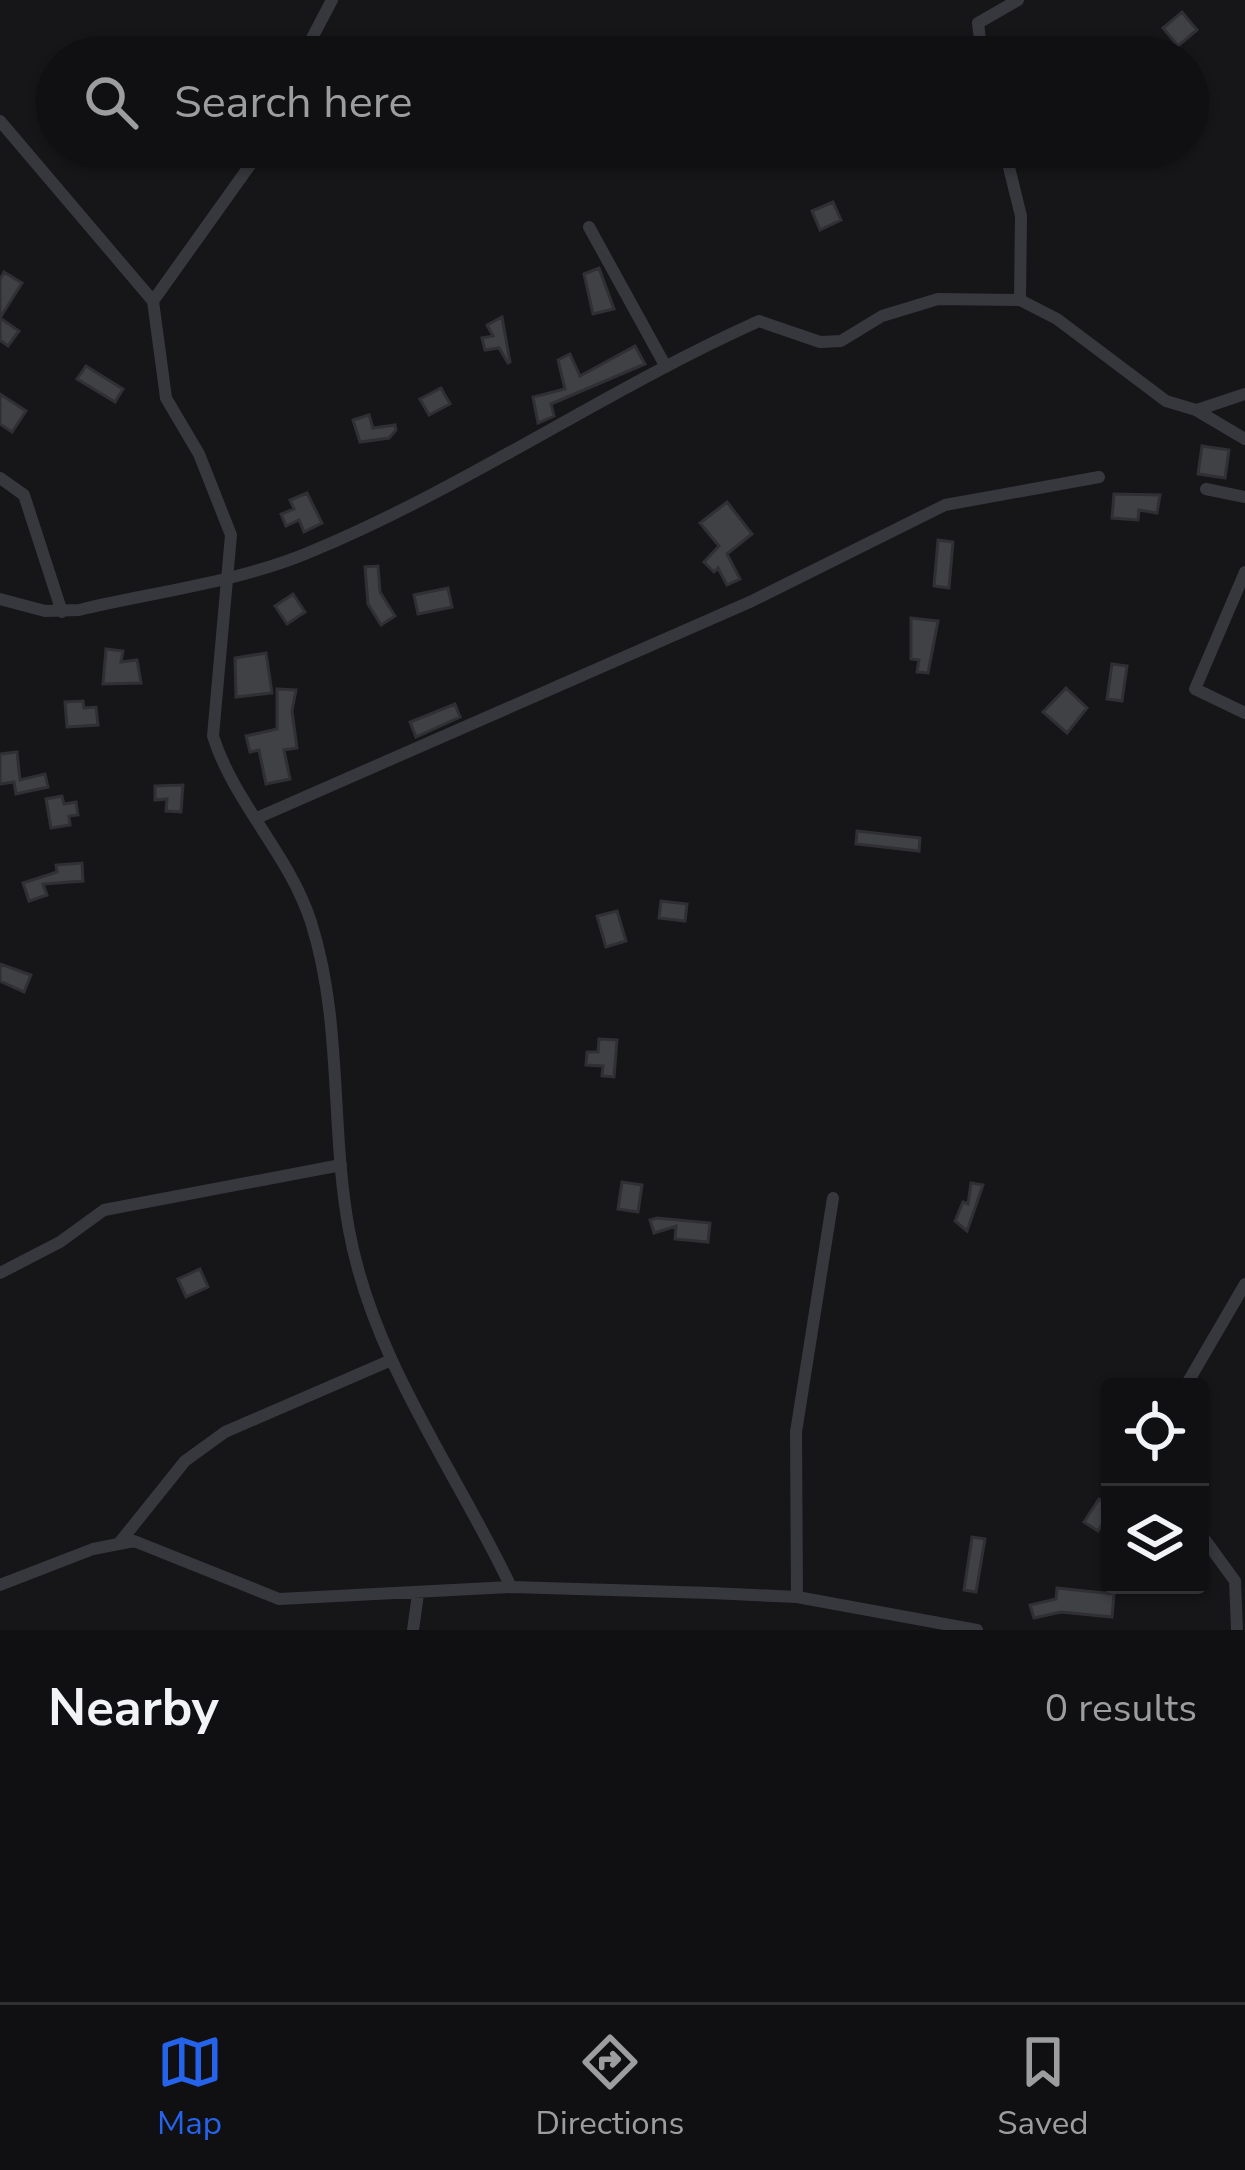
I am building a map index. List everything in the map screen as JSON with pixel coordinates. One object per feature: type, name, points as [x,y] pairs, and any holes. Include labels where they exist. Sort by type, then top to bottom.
[{"type":"street","points":[[313,36],[332,0]]},
{"type":"street","points":[[980,36],[978,23],[1018,0]]},
{"type":"street","points":[[0,121],[36,163]]},
{"type":"street","points":[[40,168],[153,301],[166,398],[199,454],[231,535],[213,736],[221,761],[304,903],[318,951],[337,1062],[341,1165],[354,1251],[389,1361],[511,1587]]},
{"type":"street","points":[[153,301],[248,168]]},
{"type":"street","points":[[1009,168],[1021,216],[1020,300]]},
{"type":"street","points":[[589,226],[666,367]]},
{"type":"street","points":[[0,599],[62,612],[287,561],[422,503],[666,367],[759,321],[820,342],[841,341],[882,316],[938,299],[1020,300],[1057,319],[1166,401],[1196,410],[1245,439]]},
{"type":"street","points":[[1196,410],[1245,394]]},
{"type":"street","points":[[257,818],[752,601],[945,506],[1099,477]]},
{"type":"street","points":[[0,478],[24,495],[62,612]]},
{"type":"street","points":[[1205,489],[1245,496]]},
{"type":"street","points":[[1245,572],[1195,688],[1245,713]]},
{"type":"street","points":[[0,1273],[60,1242],[104,1210],[341,1165]]},
{"type":"street","points":[[797,1598],[796,1432],[832,1198]]},
{"type":"street","points":[[1190,1378],[1245,1284]]},
{"type":"street","points":[[120,1542],[185,1462],[225,1432],[389,1361]]},
{"type":"street","points":[[0,1585],[120,1542],[149,1544],[279,1599],[511,1587],[797,1598],[939,1627],[977,1630]]},
{"type":"street","points":[[1209,1545],[1235,1581],[1237,1630]]},
{"type":"street","points":[[413,1630],[418,1594]]},
{"type":"building","points":[[1182,12],[1197,30],[1190,36],[1170,36],[1163,28]]},
{"type":"building","points":[[833,202],[841,220],[820,230],[812,211]]},
{"type":"building","points":[[599,268],[614,309],[593,314],[584,274]]},
{"type":"building","points":[[4,272],[22,283],[0,318],[0,279]]},
{"type":"building","points":[[502,317],[508,363],[499,348],[485,350],[482,338],[493,336],[487,325]]},
{"type":"building","points":[[0,318],[19,331],[8,346],[0,340]]},
{"type":"building","points":[[635,346],[645,364],[551,404],[554,416],[538,423],[533,397],[565,389],[558,360],[570,354],[580,376]]},
{"type":"building","points":[[86,366],[123,389],[115,402],[77,379]]},
{"type":"building","points":[[441,388],[450,404],[429,415],[420,399]]},
{"type":"building","points":[[0,394],[26,411],[12,432],[0,424]]},
{"type":"building","points":[[369,415],[373,428],[395,425],[396,430],[389,438],[360,442],[353,420]]},
{"type":"building","points":[[1202,446],[1229,450],[1225,478],[1198,474]]},
{"type":"building","points":[[307,493],[322,523],[304,532],[299,520],[286,526],[281,514],[294,509],[290,500]]},
{"type":"building","points":[[1114,494],[1160,495],[1157,513],[1139,510],[1138,520],[1112,518]]},
{"type":"building","points":[[727,502],[752,534],[727,554],[740,579],[727,585],[718,568],[714,572],[704,562],[719,546],[700,523]]},
{"type":"building","points":[[938,540],[953,542],[949,588],[934,586]]},
{"type":"building","points":[[378,566],[380,592],[395,616],[381,625],[368,604],[365,567]]},
{"type":"building","points":[[448,588],[452,607],[418,614],[414,595]]},
{"type":"building","points":[[293,594],[305,612],[287,624],[275,606]]},
{"type":"building","points":[[911,618],[938,621],[928,673],[917,672],[919,660],[911,659]]},
{"type":"building","points":[[106,649],[123,651],[121,662],[137,660],[141,683],[103,684]]},
{"type":"building","points":[[266,653],[272,693],[236,697],[235,658]]},
{"type":"building","points":[[1112,664],[1127,666],[1122,701],[1107,699]]},
{"type":"building","points":[[1066,688],[1087,708],[1067,733],[1043,712]]},
{"type":"building","points":[[277,689],[296,690],[292,711],[297,748],[284,750],[290,779],[266,784],[259,750],[250,752],[246,736],[277,729]]},
{"type":"building","points":[[83,701],[84,708],[96,707],[98,725],[67,727],[65,702]]},
{"type":"building","points":[[455,704],[460,717],[416,737],[410,722]]},
{"type":"building","points":[[17,752],[20,780],[45,774],[48,787],[16,794],[14,782],[0,784],[0,754]]},
{"type":"building","points":[[183,785],[181,812],[166,811],[167,799],[155,800],[155,786]]},
{"type":"building","points":[[62,796],[64,804],[76,802],[78,815],[69,816],[70,825],[51,828],[46,799]]},
{"type":"building","points":[[857,831],[920,838],[919,851],[856,844]]},
{"type":"building","points":[[82,863],[83,881],[43,884],[47,895],[29,901],[23,883],[57,872],[56,865]]},
{"type":"building","points":[[661,901],[687,904],[685,921],[659,918]]},
{"type":"building","points":[[617,911],[626,941],[606,947],[597,916]]},
{"type":"building","points":[[0,964],[31,975],[24,992],[0,981]]},
{"type":"building","points":[[599,1039],[617,1040],[614,1077],[602,1076],[603,1066],[586,1065],[587,1052],[598,1052]]},
{"type":"building","points":[[622,1182],[642,1185],[638,1212],[618,1209]]},
{"type":"building","points":[[971,1183],[983,1185],[967,1231],[955,1221],[963,1202],[968,1204]]},
{"type":"building","points":[[650,1220],[710,1223],[708,1242],[675,1239],[676,1226],[654,1233]]},
{"type":"building","points":[[200,1269],[208,1287],[186,1297],[178,1279]]},
{"type":"building","points":[[1099,1499],[1101,1500],[1098,1531],[1084,1522]]},
{"type":"building","points":[[972,1537],[985,1539],[976,1592],[964,1590]]},
{"type":"building","points":[[1057,1588],[1114,1594],[1112,1617],[1061,1612],[1034,1618],[1030,1605],[1056,1599]]}]
